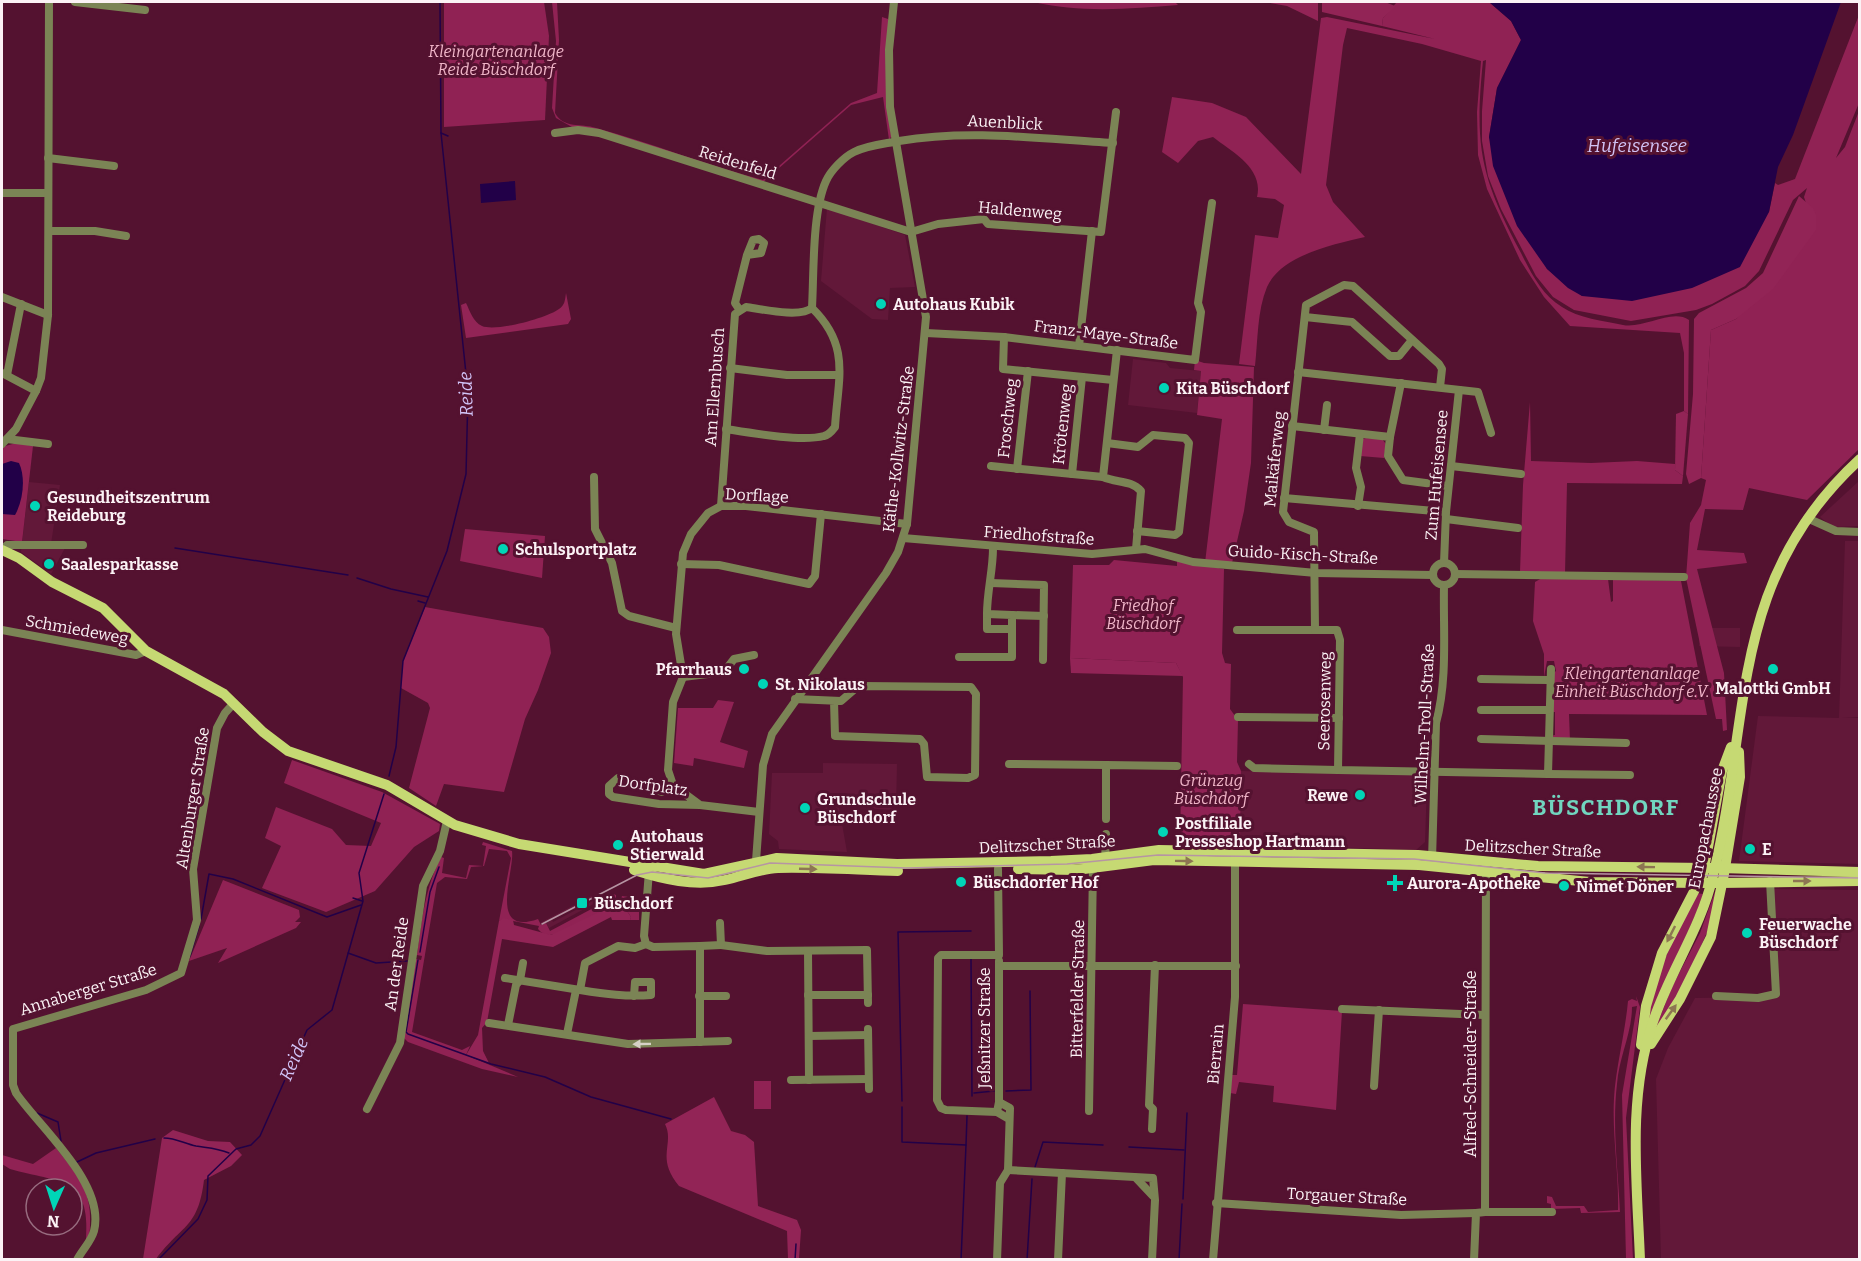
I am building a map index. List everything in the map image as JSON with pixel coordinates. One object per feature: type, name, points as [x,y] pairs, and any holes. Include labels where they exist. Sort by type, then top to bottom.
[{"type":"main road","name":"Europachaussee","points":[[1640,1260],[1636,1130],[1642,1063],[1656,1014],[1697,928],[1710,890],[1753,642],[1761,610],[1782,559],[1807,518],[1842,475],[1860,459]]},
{"type":"main road","name":"Delitzscher Straße","points":[[2,550],[19,558],[52,582],[103,608],[146,651],[204,682],[234,703],[263,732],[288,751],[387,785],[447,821],[500,840],[598,858],[649,871],[705,874],[756,866],[777,858],[912,864],[1105,862],[1159,850],[1235,856],[1432,861],[1486,865],[1860,872]]},
{"type":"main road","points":[[1642,1063],[1659,1029],[1680,999],[1706,949],[1716,918],[1711,883],[1706,868],[1722,771],[1737,736]]},
{"type":"main road","points":[[1642,1063],[1643,1022],[1652,984],[1665,947],[1688,902],[1711,883],[1723,868],[1740,777],[1737,736]]},
{"type":"main road","points":[[764,852],[770,855],[833,860]]},
{"type":"main road","name":"Delitzscher Straße","points":[[756,866],[902,871],[1093,868],[1105,862]]},
{"type":"main road","name":"Delitzscher Straße","points":[[1486,865],[1590,882],[1860,881]]},
{"type":"main road","points":[[1669,882],[1683,891],[1688,902]]},
{"type":"street","points":[[4,442],[16,429],[41,378],[48,315],[49,2]]},
{"type":"street","points":[[75,2],[145,10]]},
{"type":"street","name":"Käthe-Kollwitz-Straße","points":[[756,866],[763,765],[767,745],[777,724],[886,573],[903,538],[907,524],[927,333],[896,142],[888,76],[894,2]]},
{"type":"street","points":[[1079,345],[1092,231],[1101,232],[1116,111]]},
{"type":"street","name":"Reidenfeld","points":[[555,133],[578,130],[598,133],[757,185],[820,201],[911,232]]},
{"type":"street","name":"Auenblick","points":[[820,201],[827,179],[853,152],[896,142],[961,134],[1113,143]]},
{"type":"street","points":[[48,158],[114,166]]},
{"type":"street","points":[[2,193],[48,193]]},
{"type":"street","points":[[726,429],[788,436],[825,436],[835,427],[838,346],[833,332],[812,308],[820,201]]},
{"type":"street","name":"Franz-Maye-Straße","points":[[927,333],[1004,337],[1195,360],[1201,312],[1198,303],[1212,203]]},
{"type":"street","name":"Haldenweg","points":[[911,232],[938,224],[984,219],[988,224],[1092,231]]},
{"type":"street","points":[[50,231],[95,231],[126,236]]},
{"type":"street","points":[[740,309],[735,303],[747,255]]},
{"type":"street","points":[[1412,340],[1399,356],[1390,356],[1352,322],[1305,317],[1306,305],[1344,285],[1353,286],[1439,364],[1442,369],[1440,387]]},
{"type":"street","points":[[2,297],[48,315]]},
{"type":"street","points":[[21,304],[4,374],[36,391]]},
{"type":"street","name":"Am Ellernbusch","points":[[721,506],[735,314],[746,307],[803,312],[812,308]]},
{"type":"street","name":"Maikäferweg","points":[[1305,317],[1282,512],[1288,522],[1314,532],[1316,573]]},
{"type":"street","name":"Froschweg","points":[[1004,337],[1001,367],[1028,372],[1113,380]]},
{"type":"street","points":[[1103,477],[1117,350]]},
{"type":"street","points":[[730,368],[787,375],[838,375]]},
{"type":"street","name":"Froschweg","points":[[1017,469],[1028,372]]},
{"type":"street","name":"Zum Hufeisensee","points":[[1298,372],[1478,392],[1491,433]]},
{"type":"street","name":"Krötenweg","points":[[1072,474],[1082,377]]},
{"type":"street","points":[[1401,383],[1388,456],[1403,480],[1448,486]]},
{"type":"street","name":"Zum Hufeisensee","points":[[1444,563],[1448,486],[1459,390]]},
{"type":"street","points":[[1324,430],[1327,405]]},
{"type":"street","points":[[1292,426],[1390,437]]},
{"type":"street","points":[[1358,506],[1361,487],[1356,468],[1360,434]]},
{"type":"street","points":[[1107,443],[1138,447],[1153,435],[1185,438],[1189,443],[1179,532],[1175,535],[1137,531],[1136,549]]},
{"type":"street","points":[[4,442],[48,444]]},
{"type":"street","name":"Froschweg","points":[[991,466],[1103,477],[1114,481],[1134,483],[1142,491],[1137,531]]},
{"type":"street","points":[[1451,466],[1521,474]]},
{"type":"street","points":[[594,477],[596,529],[612,563],[622,611],[629,616],[676,628]]},
{"type":"street","points":[[1284,498],[1446,516],[1518,528]]},
{"type":"street","name":"Dorflage","points":[[673,785],[668,770],[673,702],[683,677],[676,628],[681,564],[685,545],[694,529],[708,513],[721,506],[907,524]]},
{"type":"street","points":[[681,564],[720,565],[809,584],[815,576],[821,514]]},
{"type":"street","points":[[1807,518],[1836,531],[1860,532]]},
{"type":"street","name":"Friedhofstraße","points":[[903,538],[993,548],[1092,554],[1136,549],[1172,556]]},
{"type":"street","points":[[2,550],[7,545],[83,546]]},
{"type":"street","points":[[993,548],[991,583],[987,594],[987,629],[1012,629]]},
{"type":"street","name":"Guido-Kisch-Straße","points":[[1172,556],[1205,563],[1316,573],[1433,575]]},
{"type":"street","points":[[1444,563],[1450,565],[1455,574],[1453,581],[1444,585],[1438,583],[1433,575],[1437,566],[1444,563]]},
{"type":"street","points":[[1237,630],[1315,630],[1316,573]]},
{"type":"street","points":[[1455,574],[1683,577]]},
{"type":"street","points":[[991,583],[1044,585],[1043,660]]},
{"type":"street","name":"Wilhelm-Troll-Straße","points":[[1432,861],[1436,723],[1441,708],[1442,691],[1444,585]]},
{"type":"street","points":[[987,614],[1044,616]]},
{"type":"street","points":[[959,657],[1012,657],[1012,615]]},
{"type":"street","name":"Schmiedeweg","points":[[2,630],[136,655],[146,651]]},
{"type":"street","name":"Seerosenweg","points":[[1315,630],[1337,630],[1340,640],[1338,770],[1630,775]]},
{"type":"street","points":[[683,677],[724,672],[734,659],[754,655]]},
{"type":"street","points":[[1548,774],[1548,710],[1551,669]]},
{"type":"street","points":[[1481,679],[1549,680]]},
{"type":"street","points":[[795,699],[834,702],[845,700],[856,688],[862,686],[974,688],[976,694],[975,775],[968,778],[927,777],[924,744],[920,739],[835,736],[834,702]]},
{"type":"street","name":"Altenburger Straße","points":[[181,973],[197,920],[193,869],[217,728],[225,713],[234,703]]},
{"type":"street","points":[[1481,710],[1548,710]]},
{"type":"street","points":[[1238,717],[1339,718]]},
{"type":"street","points":[[1480,740],[1626,743]]},
{"type":"street","points":[[1009,764],[1176,766]]},
{"type":"street","points":[[1249,764],[1254,768],[1338,770]]},
{"type":"street","points":[[1106,765],[1106,819]]},
{"type":"street","name":"Dorfplatz","points":[[700,805],[673,785],[662,792],[618,778],[612,781],[608,791],[613,797],[659,804],[700,805],[759,812]]},
{"type":"street","name":"An der Reide","points":[[367,1109],[399,1043],[423,886],[440,851],[447,821]]},
{"type":"street","points":[[758,832],[764,852]]},
{"type":"street","points":[[1105,862],[1106,834]]},
{"type":"street","name":"Bierrain","points":[[1213,1260],[1236,966],[1235,856]]},
{"type":"street","name":"Alfred-Schneider-Straße","points":[[1474,1260],[1480,1212],[1486,865]]},
{"type":"street","name":"Bitterfelder Straße","points":[[1089,1111],[1093,868]]},
{"type":"street","name":"Jeßnitzer Straße","points":[[998,869],[999,1102],[997,1112],[1009,1119]]},
{"type":"street","points":[[646,944],[644,936],[649,871]]},
{"type":"street","points":[[1716,996],[1758,998],[1776,994],[1770,881]]},
{"type":"street","points":[[720,923],[721,945]]},
{"type":"street","points":[[567,1034],[585,963],[618,946],[635,948],[646,944],[653,947],[721,945],[767,951],[867,950],[868,999],[808,995]]},
{"type":"street","points":[[700,946],[700,1042]]},
{"type":"street","points":[[808,951],[809,1080]]},
{"type":"street","points":[[997,1112],[946,1110],[938,1103],[938,958],[941,955],[999,955]]},
{"type":"street","points":[[508,1025],[516,985],[520,980],[524,963]]},
{"type":"street","points":[[1152,1129],[1153,1109],[1149,1105],[1155,965]]},
{"type":"street","points":[[999,966],[1236,966]]},
{"type":"street","name":"Annaberger Straße","points":[[77,1260],[93,1234],[94,1204],[85,1180],[59,1149],[52,1134],[16,1093],[13,1076],[13,1029],[146,990],[181,973]]},
{"type":"street","points":[[506,978],[578,990],[634,996]]},
{"type":"street","points":[[699,996],[726,996]]},
{"type":"street","points":[[1342,1009],[1484,1015]]},
{"type":"street","points":[[1374,1086],[1379,1010]]},
{"type":"street","points":[[489,1023],[628,1044],[728,1041]]},
{"type":"street","points":[[809,1036],[868,1032],[868,1089]]},
{"type":"street","points":[[792,1080],[868,1079]]},
{"type":"street","name":"Jeßnitzer Straße","points":[[999,1102],[1008,1105],[1009,1119]]},
{"type":"street","points":[[997,1260],[1000,1183],[1008,1170],[1009,1119]]},
{"type":"street","points":[[1008,1170],[1136,1178],[1155,1200],[1152,1260]]},
{"type":"street","points":[[1058,1260],[1062,1173]]},
{"type":"street","name":"Torgauer Straße","points":[[1216,1203],[1401,1215],[1552,1212]]},
{"type":"shaded area","points":[[1265,2],[1318,2],[1318,21],[1287,6]]},
{"type":"shaded area","points":[[1322,2],[1385,2],[1395,6],[1383,18],[1382,26],[1322,12]]},
{"type":"shaded area","points":[[1799,196],[1813,208],[1816,215],[1816,230],[1773,289],[1736,319],[1711,330],[1701,478],[1689,484],[1686,474],[1693,394],[1694,319],[1699,313],[1746,288],[1763,273]]},
{"type":"shaded area","points":[[827,208],[905,235],[915,287],[890,288],[888,320],[872,319],[821,281]]},
{"type":"shaded area","points":[[566,293],[571,319],[568,324],[466,338],[461,305],[466,303],[476,322],[482,326],[498,327],[553,313],[562,306]]},
{"type":"shaded area","name":"Kita Büschdorf","points":[[1133,359],[1166,363],[1170,368],[1201,371],[1197,413],[1128,405]]},
{"type":"shaded area","points":[[1684,411],[1688,414],[1683,476],[1675,470],[1676,414]]},
{"type":"shaded area","points":[[1859,481],[1859,526],[1833,527],[1820,517]]},
{"type":"shaded area","points":[[29,482],[60,485],[51,544],[65,548],[51,574],[21,552]]},
{"type":"shaded area","points":[[1845,541],[1860,541],[1859,717],[1842,718],[1859,718],[1859,864],[1739,861],[1758,716],[1839,718]]},
{"type":"shaded area","points":[[1699,628],[1740,628],[1740,647],[1699,646]]},
{"type":"shaded area","points":[[1070,658],[1176,663],[1183,676],[1071,673]]},
{"type":"shaded area","name":"Grundschule Büschdorf","points":[[823,763],[897,764],[896,810],[839,807],[847,852],[779,849],[778,841],[769,834],[772,773],[823,773]]},
{"type":"shaded area","points":[[1241,771],[1421,775],[1427,783],[1425,842],[1416,850],[1240,844]]},
{"type":"shaded area","points":[[1770,889],[1859,890],[1859,1259],[1661,1259],[1656,1079],[1668,1048],[1695,998],[1777,997]]},
{"type":"shaded area","points":[[608,893],[612,894],[549,928],[546,923],[541,925],[540,923],[595,894],[597,897],[552,920],[553,922]]},
{"type":"shaded area","points":[[605,909],[627,911],[631,917],[630,920],[612,920],[611,917],[553,947],[502,939],[487,1022],[482,1028],[483,1051],[489,1063],[466,1055],[478,1035],[499,921],[503,918],[513,920],[514,925],[551,935]]},
{"type":"shaded area","points":[[714,1097],[731,1131],[745,1135],[754,1142],[758,1206],[797,1220],[801,1230],[799,1259],[788,1259],[787,1231],[679,1186],[672,1176],[668,1167],[668,1138],[665,1124]]},
{"type":"shaded area","points":[[173,1130],[208,1141],[230,1142],[242,1155],[231,1166],[204,1180],[198,1208],[188,1225],[156,1259],[143,1259],[162,1138]]},
{"type":"green space","name":"Kleingartenanlage Reide Büschdorf","points":[[444,2],[544,2],[549,36],[545,120],[444,127]]},
{"type":"green space","points":[[552,2],[557,2],[559,40],[555,113],[559,118],[568,123],[617,134],[763,180],[851,103],[877,93],[882,17],[888,19],[891,137],[889,140],[883,97],[851,105],[762,183],[572,127],[556,118],[552,108],[556,41]]},
{"type":"green space","points":[[1033,2],[1175,2],[1178,5],[1087,9]]},
{"type":"green space","points":[[1393,2],[1489,2],[1511,21],[1521,40],[1497,88],[1489,137],[1547,269],[1582,296],[1769,212],[1775,183],[1778,185],[1795,179],[1859,15],[1859,103],[1836,158],[1845,147],[1859,111],[1859,449],[1807,500],[1749,488],[1743,510],[1705,509],[1697,550],[1744,553],[1747,563],[1697,569],[1724,673],[1727,730],[1723,731],[1722,719],[1716,719],[1686,578],[1690,523],[1701,505],[1706,480],[1701,478],[1711,330],[1736,319],[1815,230],[1804,197],[1807,188],[1793,200],[1759,271],[1745,286],[1712,304],[1696,310],[1631,321],[1574,310],[1553,297],[1536,276],[1501,209],[1488,176],[1482,141],[1486,60],[1483,61],[1480,117],[1481,140],[1484,161],[1489,182],[1497,203],[1533,276],[1555,302],[1568,311],[1583,316],[1623,325],[1640,324],[1674,316],[1689,320],[1688,414],[1684,411],[1684,353],[1680,333],[1570,326],[1544,297],[1520,260],[1487,189],[1478,155],[1477,112],[1481,61],[1422,44],[1347,28],[1326,185],[1333,202],[1365,237],[1324,247],[1296,259],[1274,276],[1267,287],[1261,306],[1255,366],[1239,364],[1255,235],[1278,238],[1284,205],[1275,199],[1257,197],[1258,187],[1251,169],[1213,137],[1198,141],[1178,163],[1162,152],[1172,97],[1212,103],[1246,117],[1301,174],[1321,18],[1327,17],[1435,39],[1382,26],[1383,18],[1396,3]]},
{"type":"green space","points":[[1195,360],[1204,363],[1254,367],[1251,463],[1244,511],[1232,563],[1205,563],[1222,419],[1197,415],[1201,371],[1194,370]]},
{"type":"green space","points":[[1530,402],[1531,461],[1591,463],[1637,461],[1675,464],[1675,470],[1683,476],[1682,484],[1567,483],[1565,574],[1520,572],[1523,485]]},
{"type":"green space","points":[[1363,439],[1382,439],[1386,444],[1384,458],[1360,456]]},
{"type":"green space","points":[[16,443],[33,446],[22,542],[2,539],[2,447]]},
{"type":"green space","name":"Schulsportplatz","points":[[465,529],[545,536],[542,578],[460,561]]},
{"type":"green space","points":[[1114,560],[1177,566],[1177,561],[1224,569],[1222,653],[1225,663],[1231,664],[1230,709],[1238,720],[1237,762],[1241,771],[1240,844],[1180,844],[1183,677],[1176,663],[1070,658],[1073,565],[1109,565]]},
{"type":"green space","name":"Kleingartenanlage Einheit Büschdorf e.V.","points":[[1542,578],[1608,579],[1611,602],[1613,601],[1613,579],[1681,581],[1707,715],[1569,714],[1570,741],[1552,741],[1550,736],[1555,735],[1555,712],[1551,712],[1551,675],[1556,671],[1554,661],[1547,661],[1544,677],[1544,654],[1533,621],[1535,582]]},
{"type":"green space","points":[[425,607],[543,628],[549,637],[551,653],[525,719],[504,792],[444,784],[436,806],[409,788],[430,708],[428,703],[401,688],[403,661]]},
{"type":"green space","points":[[718,700],[734,702],[720,742],[748,751],[744,768],[694,758],[693,766],[674,763],[678,708],[713,708]]},
{"type":"green space","points":[[292,760],[382,792],[440,824],[439,831],[414,847],[375,891],[326,912],[262,888],[281,846],[265,838],[276,807],[332,829],[346,845],[371,846],[381,823],[284,783]]},
{"type":"green space","points":[[483,842],[512,851],[507,899],[508,911],[513,919],[522,922],[538,919],[541,925],[546,923],[550,931],[599,905],[613,894],[616,898],[621,899],[622,896],[636,898],[639,902],[639,920],[630,920],[631,917],[627,911],[609,908],[555,934],[548,935],[538,929],[539,926],[503,919],[499,921],[511,858],[507,851],[489,849],[484,866],[471,867],[467,879],[445,877],[437,883],[412,1032],[462,1050],[470,1046],[466,1055],[518,1077],[482,1069],[408,1042],[403,1037],[416,959],[421,960],[422,956],[417,955],[431,880],[441,857],[444,858],[442,873],[466,878],[469,865],[483,866],[486,846],[482,845]]},
{"type":"green space","points":[[223,880],[299,910],[300,917],[295,922],[301,922],[296,928],[218,963],[227,948],[189,961]]},
{"type":"green space","points":[[1716,889],[1711,923],[1682,990],[1653,1035],[1672,987],[1700,933]]},
{"type":"green space","points":[[1696,893],[1703,894],[1697,911],[1649,1021],[1645,1022],[1659,971]]},
{"type":"green space","points":[[1636,996],[1640,1007],[1626,1118],[1633,1259],[1626,1259],[1622,1095],[1637,1006],[1632,1007],[1630,1026],[1618,1074],[1615,1132],[1620,1212],[1581,1213],[1580,1208],[1551,1209],[1551,1204],[1547,1203],[1547,1196],[1552,1197],[1556,1206],[1584,1206],[1588,1212],[1618,1210],[1614,1126],[1614,1098],[1628,1001],[1632,999],[1637,1001]]},
{"type":"green space","points":[[1243,1004],[1342,1011],[1336,1110],[1273,1102],[1274,1086],[1239,1082],[1236,1094],[1230,1093],[1232,1075],[1237,1075]]},
{"type":"green space","points":[[754,1081],[771,1081],[771,1109],[754,1109]]},
{"type":"green space","points":[[56,1148],[78,1177],[41,1177],[10,1169],[2,1164],[2,1155],[33,1164]]},
{"type":"green space","points":[[84,1189],[90,1211],[90,1230],[86,1240]]},
{"type":"water","name":"Hufeisensee","points":[[1489,2],[1841,2],[1793,135],[1778,167],[1769,212],[1740,267],[1692,288],[1632,301],[1582,296],[1568,288],[1547,269],[1517,226],[1493,166],[1489,137],[1497,88],[1521,40],[1511,21]]},
{"type":"water","points":[[515,181],[516,200],[481,203],[480,184]]},
{"type":"water","points":[[11,461],[19,463],[23,482],[22,496],[15,515],[2,514],[2,464]]},
{"type":"waterway","name":"Reide","points":[[389,776],[396,747],[403,661],[447,551],[466,474],[468,393],[441,133],[440,2]]},
{"type":"waterway","name":"Reide","points":[[441,133],[448,136]]},
{"type":"waterway","points":[[175,548],[348,575]]},
{"type":"waterway","points":[[357,578],[391,589],[428,597]]},
{"type":"waterway","points":[[418,601],[425,603]]},
{"type":"waterway","name":"Reide","points":[[158,1260],[198,1219],[207,1200],[208,1176],[236,1149],[251,1145],[260,1136],[307,1030],[332,1010],[363,901],[359,873],[384,794]]},
{"type":"waterway","points":[[420,952],[430,892],[439,867]]},
{"type":"waterway","points":[[201,919],[209,874],[233,879],[327,917],[361,905]]},
{"type":"waterway","points":[[353,898],[362,901]]},
{"type":"waterway","points":[[190,956],[199,926]]},
{"type":"waterway","points":[[902,1101],[898,932],[971,931]]},
{"type":"waterway","points":[[348,953],[376,963],[407,961]]},
{"type":"waterway","points":[[971,959],[972,1096]]},
{"type":"waterway","points":[[418,960],[406,1032],[408,1034],[491,1064],[545,1077],[591,1097],[671,1119]]},
{"type":"waterway","points":[[1006,1091],[1031,1090],[1030,991]]},
{"type":"waterway","points":[[974,1093],[994,1091]]},
{"type":"waterway","points":[[902,1107],[902,1142],[966,1145],[961,1260]]},
{"type":"waterway","points":[[37,1113],[58,1122],[61,1141]]},
{"type":"waterway","points":[[1183,1199],[1187,1113]]},
{"type":"waterway","points":[[966,1145],[967,1116]]},
{"type":"waterway","points":[[164,1138],[229,1153]]},
{"type":"waterway","points":[[77,1162],[96,1153],[155,1139]]},
{"type":"waterway","points":[[1035,1167],[1043,1142],[1103,1145]]},
{"type":"waterway","points":[[1129,1147],[1184,1150]]},
{"type":"waterway","points":[[1027,1260],[1032,1179]]},
{"type":"waterway","points":[[1179,1260],[1182,1204]]},
{"type":"waterway","points":[[795,1260],[796,1244]]},
{"type":"tram line","points":[[542,924],[637,875],[652,872],[708,878],[770,863],[906,868],[1067,864],[1158,855],[1414,859],[1545,873],[1860,878]]},
{"type":"place","name":"Autohaus Kubik","points":[[881,304]]},
{"type":"place","name":"Kita Büschdorf","points":[[1164,388]]},
{"type":"place","name":"Gesundheitszentrum Reideburg","points":[[35,506]]},
{"type":"place","name":"Schulsportplatz","points":[[503,549]]},
{"type":"place","name":"Saalesparkasse","points":[[49,564]]},
{"type":"place","name":"Pfarrhaus","points":[[744,669]]},
{"type":"place","name":"Malottki GmbH","points":[[1773,669]]},
{"type":"place","name":"St. Nikolaus","points":[[763,684]]},
{"type":"place","name":"Rewe","points":[[1360,795]]},
{"type":"place","name":"Grundschule Büschdorf","points":[[805,808]]},
{"type":"place","name":"Postfiliale Presseshop Hartmann","points":[[1163,832]]},
{"type":"place","name":"Autohaus Stierwald","points":[[618,845]]},
{"type":"place","name":"E","points":[[1750,849]]},
{"type":"place","name":"Büschdorfer Hof","points":[[961,882]]},
{"type":"place","name":"Aurora-Apotheke","points":[[1395,883]]},
{"type":"place","name":"Nimet Döner","points":[[1564,886]]},
{"type":"place","name":"Büschdorf","points":[[582,903]]},
{"type":"place","name":"Feuerwache Büschdorf","points":[[1747,933]]},
{"type":"district","name":"BÜSCHDORF","points":[[1606,807]]},
{"type":"park label","name":"Friedhof Büschdorf","points":[[1143,614]]},
{"type":"park label","name":"Grünzug Büschdorf","points":[[1211,789]]}]
